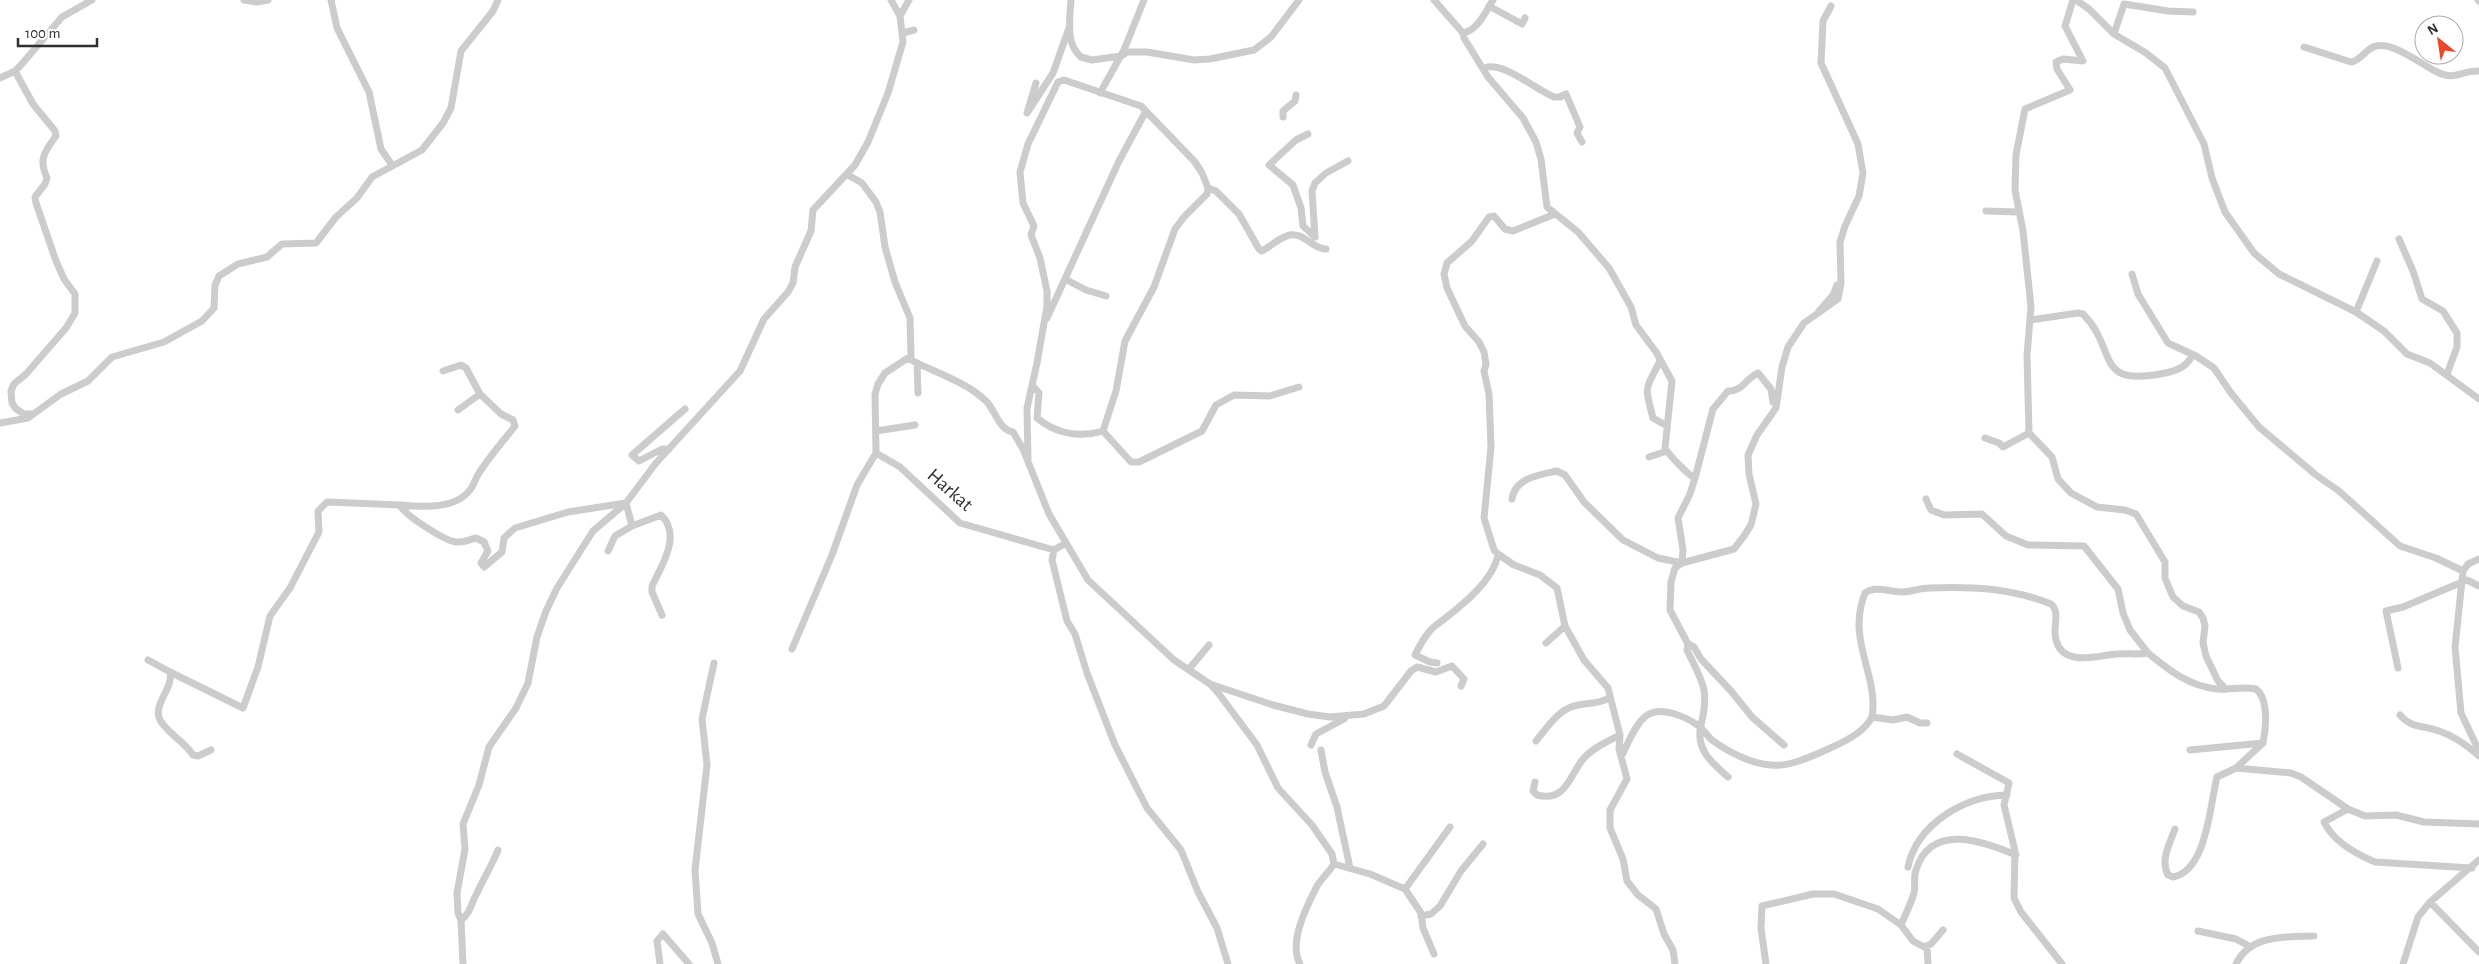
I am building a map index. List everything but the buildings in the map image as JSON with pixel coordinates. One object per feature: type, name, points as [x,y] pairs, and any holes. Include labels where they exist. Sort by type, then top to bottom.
[{"type":"street","points":[[0,78],[15,71],[62,18],[92,0]]},
{"type":"street","points":[[244,0],[257,2],[268,0]]},
{"type":"street","points":[[331,0],[337,28],[369,92],[381,149],[392,165]]},
{"type":"street","points":[[0,423],[23,420],[35,414],[60,394],[88,381],[112,357],[164,342],[202,321],[214,308],[215,285],[219,276],[238,264],[268,257],[282,244],[316,243],[336,217],[357,198],[369,180],[392,165],[412,157],[422,150],[443,123],[451,108],[461,51],[492,11],[498,0]]},
{"type":"street","points":[[463,964],[461,920],[458,913],[457,893],[466,848],[463,824],[479,785],[489,747],[516,708],[528,683],[537,637],[557,588],[593,531],[626,503],[704,408],[740,371],[764,319],[788,292],[793,283],[795,267],[811,231],[813,210],[848,175],[868,142],[888,93],[902,48],[900,16],[891,0]]},
{"type":"street","points":[[900,16],[909,0]]},
{"type":"street","points":[[1071,0],[1070,25],[1073,46],[1081,57],[1092,60],[1121,56],[1127,52],[1147,52],[1194,60],[1210,59],[1254,50],[1271,37],[1299,0]]},
{"type":"street","points":[[1100,93],[1121,56],[1144,0]]},
{"type":"street","points":[[1434,0],[1463,33],[1464,38],[1482,68],[1515,106],[1536,142],[1541,158],[1545,205],[1578,232],[1609,268],[1631,307],[1636,325],[1656,352],[1674,385],[1664,445],[1666,451],[1682,466],[1688,475],[1695,478]]},
{"type":"street","points":[[2226,689],[2218,681],[2206,656],[2203,643],[2205,626],[2203,618],[2199,612],[2183,606],[2173,597],[2165,578],[2165,562],[2136,514],[2125,510],[2097,507],[2071,493],[2058,479],[2052,457],[2029,432],[2029,389],[2026,355],[2030,320],[2028,276],[2015,190],[2015,166],[2023,113],[2029,106],[2070,90],[2057,69],[2056,62],[2059,60],[2083,61],[2065,26],[2074,0],[2089,9],[2114,34],[2165,68],[2204,144],[2212,178],[2224,212],[2254,253],[2279,274],[2356,312],[2384,331],[2407,354],[2430,363],[2479,399]]},
{"type":"street","points":[[1463,33],[1473,28],[1491,3],[1522,24],[1525,18]]},
{"type":"street","points":[[2114,34],[2124,4],[2153,4],[2168,11],[2192,12]]},
{"type":"street","points":[[1784,745],[1752,718],[1731,691],[1701,659],[1694,647],[1688,644],[1671,614],[1669,604],[1672,573],[1675,568],[1682,563],[1734,549],[1744,536],[1750,525],[1756,504],[1749,474],[1748,455],[1757,435],[1774,412],[1788,346],[1798,329],[1838,299],[1840,278],[1839,248],[1845,226],[1860,196],[1862,164],[1858,144],[1822,63],[1823,21],[1831,6]]},
{"type":"street","points":[[1036,83],[1027,113],[1053,73],[1070,25]]},
{"type":"street","points":[[902,33],[914,30]]},
{"type":"street","points":[[2304,47],[2350,62],[2357,60],[2374,46],[2381,46],[2400,51],[2434,71],[2452,77],[2479,71]]},
{"type":"street","points":[[1482,68],[1492,66],[1502,69],[1554,97],[1566,94],[1580,127],[1577,134],[1582,142]]},
{"type":"street","points":[[15,71],[33,104],[55,131],[56,136],[42,155],[43,169],[47,178],[46,184],[35,197],[60,270],[75,294],[75,312],[66,328],[26,374],[14,384],[11,391],[12,403],[16,409],[24,414],[35,414]]},
{"type":"street","points":[[1027,462],[1027,408],[1044,325],[1047,291],[1043,268],[1032,235],[1034,226],[1022,203],[1021,166],[1034,130],[1058,82],[1064,80],[1100,93],[1129,100],[1146,111],[1195,162],[1208,188],[1207,194],[1175,229],[1151,294],[1125,341],[1116,391],[1103,431]]},
{"type":"street","points":[[1284,116],[1283,111],[1295,101],[1296,96]]},
{"type":"street","points":[[1044,325],[1119,161],[1146,111]]},
{"type":"street","points":[[1208,188],[1220,194],[1238,214],[1262,251],[1289,235],[1298,235],[1322,249],[1315,237],[1303,226],[1301,208],[1293,186],[1269,164],[1296,140],[1308,134]]},
{"type":"street","points":[[1315,237],[1312,191],[1315,183],[1326,173],[1348,161]]},
{"type":"street","points":[[848,175],[854,176],[864,186],[880,212],[887,255],[899,295],[910,318],[911,360],[985,399],[1007,431],[1013,432],[1046,508],[1066,544],[1094,587],[1152,637],[1174,660],[1210,684],[1250,734],[1278,788],[1312,825],[1332,854],[1334,864],[1317,887],[1303,916],[1298,934],[1298,963]]},
{"type":"street","points":[[1986,211],[2018,212]]},
{"type":"street","points":[[1554,214],[1513,231],[1505,229],[1498,219],[1492,216],[1472,241],[1452,258],[1445,269],[1444,280],[1465,326],[1479,342],[1484,352],[1486,364],[1484,371],[1489,394],[1491,447],[1484,518],[1494,550],[1514,565],[1552,582],[1560,599],[1565,626],[1584,660],[1608,688],[1609,698],[1620,735],[1619,749],[1627,779],[1610,810],[1610,828],[1623,859],[1627,881],[1638,895],[1656,909],[1664,934],[1673,950],[1675,964]]},
{"type":"street","points":[[2399,238],[2422,299],[2443,311],[2456,333],[2457,346],[2447,374]]},
{"type":"street","points":[[2356,312],[2377,261]]},
{"type":"street","points":[[2132,274],[2138,294],[2168,343],[2214,368],[2231,393],[2259,427],[2316,475],[2339,491],[2390,539],[2400,546],[2436,558],[2463,571]]},
{"type":"street","points":[[1065,279],[1086,290],[1106,296]]},
{"type":"street","points":[[2030,320],[2078,313],[2083,314],[2100,338],[2115,371],[2123,375],[2152,375],[2173,371],[2190,360],[2192,355]]},
{"type":"street","points":[[792,650],[824,573],[857,485],[876,454],[875,394],[878,384],[885,373],[911,356]]},
{"type":"street","points":[[1660,361],[1648,381],[1646,390],[1653,418],[1667,426]]},
{"type":"street","points":[[917,363],[918,393]]},
{"type":"street","points":[[148,660],[243,708],[258,666],[270,616],[290,588],[319,532],[318,510],[320,507],[329,501],[427,506],[448,504],[463,497],[515,426],[513,420],[501,414],[480,394],[466,368],[461,365],[443,371]]},
{"type":"street","points":[[1682,563],[1683,550],[1678,518],[1690,494],[1713,409],[1728,391],[1740,388],[1758,373],[1771,389],[1774,412]]},
{"type":"street","points":[[1033,386],[1039,393],[1038,418],[1046,424],[1073,434],[1093,434],[1103,431]]},
{"type":"street","points":[[1103,431],[1131,462],[1139,462],[1202,431],[1216,405],[1234,395],[1270,396],[1299,387]]},
{"type":"street","points":[[458,410],[480,394]]},
{"type":"street","points":[[670,449],[662,449],[639,461],[632,455],[685,409]]},
{"type":"street","points":[[876,431],[915,425]]},
{"type":"street","points":[[1985,438],[1999,443],[2003,447],[2029,432]]},
{"type":"street","points":[[1650,457],[1666,451]]},
{"type":"street","name":"Harkat","points":[[876,454],[900,467],[960,523],[1054,550]]},
{"type":"street","points":[[868,466],[889,462]]},
{"type":"street","points":[[1512,499],[1514,489],[1518,484],[1557,471],[1565,475],[1578,497],[1623,540],[1658,558],[1682,563]]},
{"type":"street","points":[[1926,498],[1931,510],[1944,515],[1982,514],[2006,536],[2028,545],[2084,546],[2118,589],[2123,613],[2130,630],[2148,653],[2184,680],[2209,688],[2251,688],[2263,695],[2265,702],[2263,743],[2236,768],[2217,777],[2214,798],[2199,851],[2187,870],[2173,877],[2168,875],[2166,868],[2168,844],[2175,829]]},
{"type":"street","points":[[400,505],[408,516],[415,518],[446,539],[459,543],[472,538],[481,540],[488,546],[488,551],[481,564],[484,567],[502,552],[504,538],[515,528],[568,512],[626,503]]},
{"type":"street","points":[[626,503],[632,526]]},
{"type":"street","points":[[608,550],[615,536],[632,526],[661,515],[668,525],[671,540],[652,586],[652,592],[662,615]]},
{"type":"street","points":[[1066,544],[1054,550],[1052,560],[1067,621],[1075,634],[1087,673],[1115,745],[1147,808],[1181,850],[1198,892],[1217,928],[1228,964]]},
{"type":"street","points":[[1437,662],[1415,655],[1417,650],[1432,629],[1461,605],[1494,568],[1498,554]]},
{"type":"street","points":[[2479,559],[2468,564],[2463,571],[2456,647],[2461,713],[2479,751]]},
{"type":"street","points":[[2398,668],[2386,611],[2403,607],[2463,581],[2468,580],[2479,586]]},
{"type":"street","points":[[1622,755],[1643,719],[1654,713],[1671,713],[1700,727],[1710,739],[1734,753],[1764,764],[1782,765],[1845,740],[1865,726],[1872,717],[1869,679],[1858,634],[1863,596],[1871,589],[1901,592],[1928,588],[1984,588],[2011,592],[2053,606],[2056,612],[2055,640],[2060,648],[2069,655],[2086,659],[2112,654],[2137,655],[2148,653]]},
{"type":"street","points":[[1546,643],[1565,626]]},
{"type":"street","points":[[1688,644],[1687,650],[1704,690],[1705,713],[1700,727],[1702,747],[1706,757],[1728,777]]},
{"type":"street","points":[[1189,669],[1209,645]]},
{"type":"street","points":[[714,663],[702,719],[706,765],[695,870],[698,914],[712,943],[718,964]]},
{"type":"street","points":[[1210,684],[1308,714],[1324,717],[1372,712],[1384,706],[1411,671],[1417,667],[1436,672],[1452,666],[1464,679],[1461,686]]},
{"type":"street","points":[[170,672],[172,679],[158,711],[160,719],[193,754],[198,756],[211,750]]},
{"type":"street","points":[[1536,741],[1543,731],[1568,708],[1577,705],[1600,704],[1609,698]]},
{"type":"street","points":[[1311,745],[1315,742],[1316,734],[1344,719],[1346,715]]},
{"type":"street","points":[[2400,715],[2406,722],[2414,726],[2434,729],[2448,734],[2479,756]]},
{"type":"street","points":[[1872,717],[1893,720],[1907,717],[1920,722],[1926,722]]},
{"type":"street","points":[[1535,782],[1533,790],[1539,796],[1550,796],[1571,781],[1582,759],[1620,735]]},
{"type":"street","points":[[2190,750],[2263,743]]},
{"type":"street","points":[[1321,750],[1325,772],[1337,807],[1350,868]]},
{"type":"street","points":[[1957,754],[2009,783],[2004,805],[2016,855],[2013,893],[2016,903],[2062,964]]},
{"type":"street","points":[[2236,768],[2296,775],[2315,785],[2348,809],[2365,816],[2396,815],[2424,822],[2479,824]]},
{"type":"street","points":[[1908,867],[1916,844],[1923,833],[1938,820],[1967,804],[2006,795]]},
{"type":"street","points":[[2348,809],[2324,822],[2327,829],[2362,857],[2375,862],[2472,868]]},
{"type":"street","points":[[1405,889],[1450,827]]},
{"type":"street","points":[[1901,925],[1914,893],[1916,868],[1935,845],[1951,838],[1961,838],[2016,855]]},
{"type":"street","points":[[1421,916],[1431,914],[1440,906],[1461,871],[1483,844]]},
{"type":"street","points":[[461,920],[470,910],[498,850]]},
{"type":"street","points":[[2403,964],[2418,917],[2430,902],[2472,868],[2479,860]]},
{"type":"street","points":[[1334,864],[1350,868],[1405,889],[1421,916],[1425,934],[1434,954]]},
{"type":"street","points":[[1766,964],[1761,928],[1762,906],[1813,894],[1834,894],[1878,908],[1901,925],[1917,945],[1927,947]]},
{"type":"street","points":[[2430,902],[2479,952]]},
{"type":"street","points":[[1928,964],[1927,947],[1943,930]]},
{"type":"street","points":[[2198,931],[2236,939],[2249,946]]},
{"type":"street","points":[[660,964],[657,941],[663,934],[689,964]]},
{"type":"street","points":[[2236,964],[2249,946],[2272,939],[2314,936]]}]
